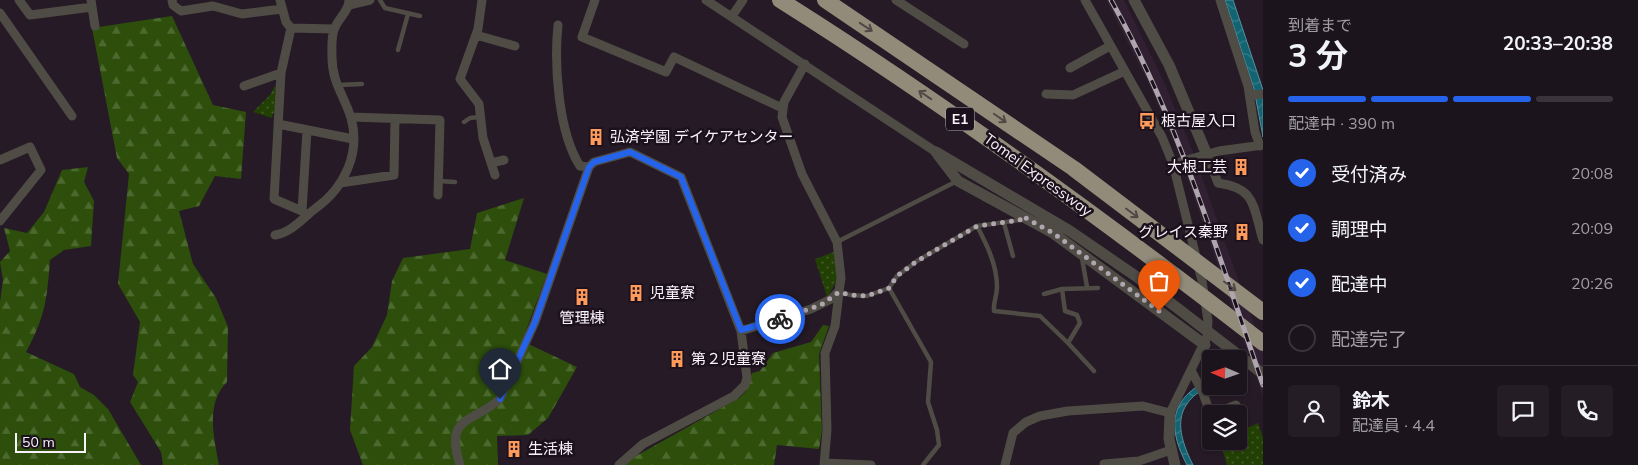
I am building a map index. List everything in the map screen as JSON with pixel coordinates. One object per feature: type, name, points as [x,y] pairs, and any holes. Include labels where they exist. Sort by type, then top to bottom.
[{"type":"highway","name":"Tomei Expressway","points":[[780,0],[976,130],[1135,245],[1263,344]]},
{"type":"highway","name":"Tomei Expressway","points":[[825,0],[1073,168],[1263,312]]},
{"type":"street","points":[[19,0],[30,15],[92,3],[95,26]]},
{"type":"street","points":[[172,0],[173,5],[181,10],[213,6],[242,14],[281,5],[286,22],[291,28],[334,29]]},
{"type":"street","points":[[275,234],[286,233],[305,212],[324,202],[340,183],[352,163],[353,139],[351,117],[336,85],[332,57],[334,29],[349,3],[370,0]]},
{"type":"street","points":[[482,0],[476,35],[460,79],[479,104],[479,117],[495,175]]},
{"type":"street","points":[[595,0],[582,37],[666,72],[674,57],[782,108]]},
{"type":"street","points":[[706,0],[936,152],[1070,231],[1137,276],[1263,374]]},
{"type":"street","points":[[896,0],[964,44]]},
{"type":"street","points":[[1085,0],[1162,137],[1174,164],[1202,281],[1208,321],[1205,345],[1170,413],[1168,428],[1175,465]]},
{"type":"street","points":[[1134,0],[1169,66],[1218,183],[1241,188],[1248,194],[1263,240]]},
{"type":"street","points":[[1174,164],[1219,151],[1262,145],[1255,132],[1256,95],[1220,0]]},
{"type":"street","points":[[732,16],[742,1]]},
{"type":"street","points":[[0,13],[72,116]]},
{"type":"street","points":[[558,25],[555,51],[558,88],[571,150],[580,166],[589,167]]},
{"type":"street","points":[[291,28],[281,73],[274,199],[305,212]]},
{"type":"street","points":[[476,35],[515,46]]},
{"type":"street","points":[[1070,68],[1110,46]]},
{"type":"street","points":[[805,64],[782,108],[785,127],[802,174],[837,242],[841,278],[835,326],[825,353],[827,430],[824,464],[871,465]]},
{"type":"street","points":[[1046,94],[1074,95],[1124,71]]},
{"type":"street","points":[[244,86],[281,73]]},
{"type":"street","points":[[351,117],[440,120],[438,195]]},
{"type":"street","points":[[340,183],[394,175],[395,119]]},
{"type":"street","points":[[278,124],[353,139]]},
{"type":"street","points":[[305,212],[307,130]]},
{"type":"street","points":[[0,160],[30,147],[41,170],[0,221]]},
{"type":"street","points":[[460,465],[454,438],[459,428],[468,418],[492,407],[500,399],[535,322],[589,167],[594,162],[630,152],[681,177],[741,330],[747,378],[740,391],[643,444],[619,465]]},
{"type":"street","points":[[936,152],[958,180],[1053,233],[1205,345]]},
{"type":"street","points":[[491,163],[504,160]]},
{"type":"street","points":[[741,330],[811,309],[831,299],[839,292]]},
{"type":"street","points":[[1192,372],[1204,392],[1209,405]]},
{"type":"street","points":[[1005,465],[1013,432],[1026,422],[1040,416],[1143,406],[1170,413]]},
{"type":"street","points":[[1104,464],[1125,464],[1171,450]]},
{"type":"lane","points":[[380,0],[385,8],[420,16]]},
{"type":"lane","points":[[398,50],[408,14]]},
{"type":"lane","points":[[336,85],[362,84]]},
{"type":"lane","points":[[464,122],[470,118],[479,117]]},
{"type":"lane","points":[[837,242],[958,180]]},
{"type":"lane","points":[[439,181],[456,182]]},
{"type":"lane","points":[[839,292],[867,296],[889,288],[897,276],[917,261],[977,226],[1020,220],[1022,216]]},
{"type":"lane","points":[[1004,223],[1013,256]]},
{"type":"lane","points":[[977,226],[991,252],[996,276],[997,288],[994,311],[1040,316],[1094,371]]},
{"type":"lane","points":[[1082,254],[1087,288]]},
{"type":"lane","points":[[889,288],[931,362],[928,402],[937,430],[938,445],[923,465]]},
{"type":"lane","points":[[1044,294],[1062,290],[1098,288]]},
{"type":"lane","points":[[1062,290],[1066,311],[1077,315],[1080,323],[1068,343]]},
{"type":"shaded area","points":[[1106,0],[1124,0],[1164,82],[1193,152],[1263,349],[1263,397],[1180,156],[1150,86]]},
{"type":"green space","points":[[172,16],[213,105],[246,112],[241,179],[215,176],[199,206],[179,211],[193,264],[216,298],[228,327],[227,382],[220,391],[213,411],[219,465],[163,465],[161,452],[130,402],[138,382],[133,375],[140,322],[118,284],[129,174],[117,158],[92,28]]},
{"type":"green space","points":[[275,86],[275,113],[273,113],[272,118],[253,112],[270,95]]},
{"type":"green space","points":[[88,167],[84,182],[94,201],[91,246],[64,250],[50,260],[44,308],[26,352],[74,374],[80,387],[94,395],[108,409],[141,465],[0,465],[0,302],[3,280],[0,262],[10,251],[4,228],[27,233],[44,212],[62,170]]},
{"type":"green space","points":[[524,198],[505,260],[547,274],[522,341],[577,367],[548,418],[528,435],[497,436],[498,465],[363,465],[350,430],[354,366],[372,347],[387,315],[392,281],[403,258],[470,249],[477,213]]},
{"type":"green space","points":[[834,252],[837,281],[827,297],[815,259]]},
{"type":"green space","points":[[823,325],[829,326],[819,354],[822,431],[819,449],[777,445],[774,465],[626,465],[629,460],[739,398],[746,391],[752,373],[760,371],[773,353],[811,342]]},
{"type":"green space","points":[[1258,423],[1263,438],[1263,465],[1227,465],[1223,450],[1247,450],[1247,428]]},
{"type":"water","points":[[1225,0],[1233,0],[1263,90],[1263,137],[1254,89]]},
{"type":"water","points":[[1202,384],[1202,390],[1189,401],[1181,419],[1183,441],[1193,465],[1187,465],[1176,438],[1176,415],[1187,395]]},
{"type":"railway","points":[[1111,0],[1135,46],[1177,140],[1196,189],[1263,385]]},
{"type":"way so far","points":[[780,319],[821,305],[839,292],[867,296],[889,288],[897,276],[917,261],[977,226],[1020,220],[1022,216],[1053,233],[1159,311]]},
{"type":"place","name":"根古屋入口","points":[[1147,121]]},
{"type":"place","name":"弘済学園 デイケアセンター","points":[[596,137]]},
{"type":"place","name":"大根工芸","points":[[1241,167]]},
{"type":"place","name":"グレイス秦野","points":[[1242,232]]},
{"type":"place","name":"児童寮","points":[[636,293]]},
{"type":"place","name":"管理棟","points":[[582,297]]},
{"type":"place","name":"第２児童寮","points":[[677,359]]},
{"type":"place","name":"生活棟","points":[[514,449]]},
{"type":"route","points":[[500,399],[535,322],[589,167],[594,162],[630,152],[681,177],[741,330],[780,319]]}]
